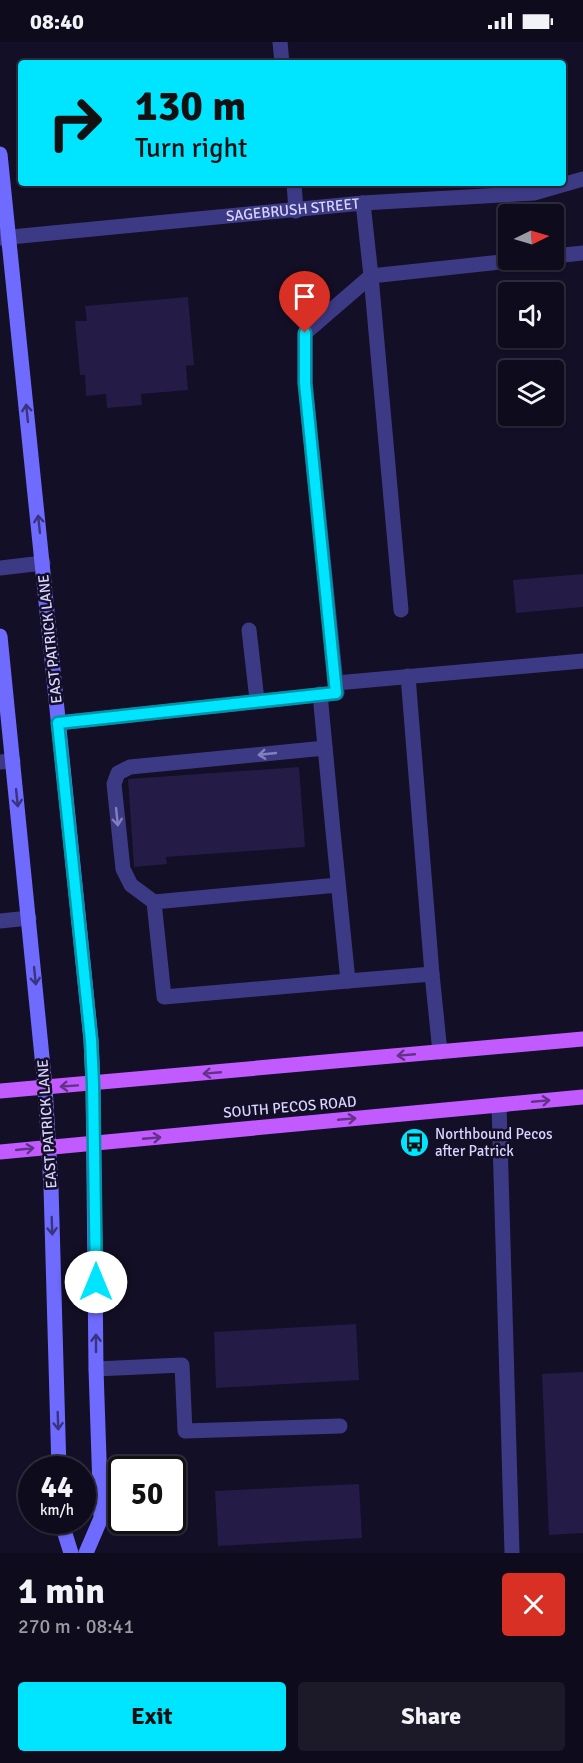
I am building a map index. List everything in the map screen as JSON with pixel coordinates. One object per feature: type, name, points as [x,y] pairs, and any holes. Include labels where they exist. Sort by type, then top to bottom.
[{"type":"main road","name":"EAST PATRICK LANE","points":[[0,154],[4,238],[43,563],[91,1040],[96,1369],[101,1518],[86,1553]]},
{"type":"main road","name":"EAST PATRICK LANE","points":[[0,636],[6,762],[28,918],[45,1088],[49,1147],[59,1456]]},
{"type":"main road","points":[[0,1091],[583,1039]]},
{"type":"main road","name":"SOUTH PECOS ROAD","points":[[0,1152],[583,1097]]},
{"type":"main road","points":[[65,1534],[71,1553]]},
{"type":"street","points":[[280,42],[282,60]]},
{"type":"street","name":"SAGEBRUSH STREET","points":[[566,183],[583,178]]},
{"type":"street","points":[[294,186],[296,211]]},
{"type":"street","name":"SAGEBRUSH STREET","points":[[4,238],[363,203],[534,193],[557,186]]},
{"type":"street","points":[[363,203],[400,610]]},
{"type":"street","points":[[564,255],[583,253]]},
{"type":"street","points":[[58,723],[336,693],[305,383],[305,333],[371,276],[498,262]]},
{"type":"street","points":[[0,568],[43,563]]},
{"type":"street","points":[[249,630],[257,700]]},
{"type":"street","points":[[336,683],[583,661]]},
{"type":"street","points":[[408,676],[440,1052]]},
{"type":"street","points":[[320,694],[348,981]]},
{"type":"street","points":[[325,748],[130,767],[118,773],[114,784],[123,869],[131,885],[154,902],[338,885]]},
{"type":"street","points":[[154,902],[164,997],[432,974]]},
{"type":"street","points":[[0,921],[28,918]]},
{"type":"street","points":[[499,1105],[513,1553]]},
{"type":"street","points":[[96,1369],[182,1365],[185,1431],[340,1426]]},
{"type":"building","points":[[188,297],[194,365],[186,366],[188,390],[141,394],[142,405],[107,408],[106,394],[86,396],[85,375],[80,375],[75,321],[87,321],[85,306]]},
{"type":"building","points":[[583,574],[583,607],[516,613],[513,580]]},
{"type":"building","points":[[299,767],[305,847],[166,857],[167,864],[134,867],[128,779]]},
{"type":"building","points":[[356,1324],[359,1380],[216,1388],[214,1332]]},
{"type":"building","points":[[583,1372],[583,1533],[549,1535],[542,1374]]},
{"type":"building","points":[[359,1484],[362,1538],[218,1546],[215,1491]]},
{"type":"place","name":"Northbound Pecos after Patrick","points":[[414,1143]]},
{"type":"route","points":[[96,1282],[91,1040],[58,723],[336,693],[305,383],[305,333]]}]
